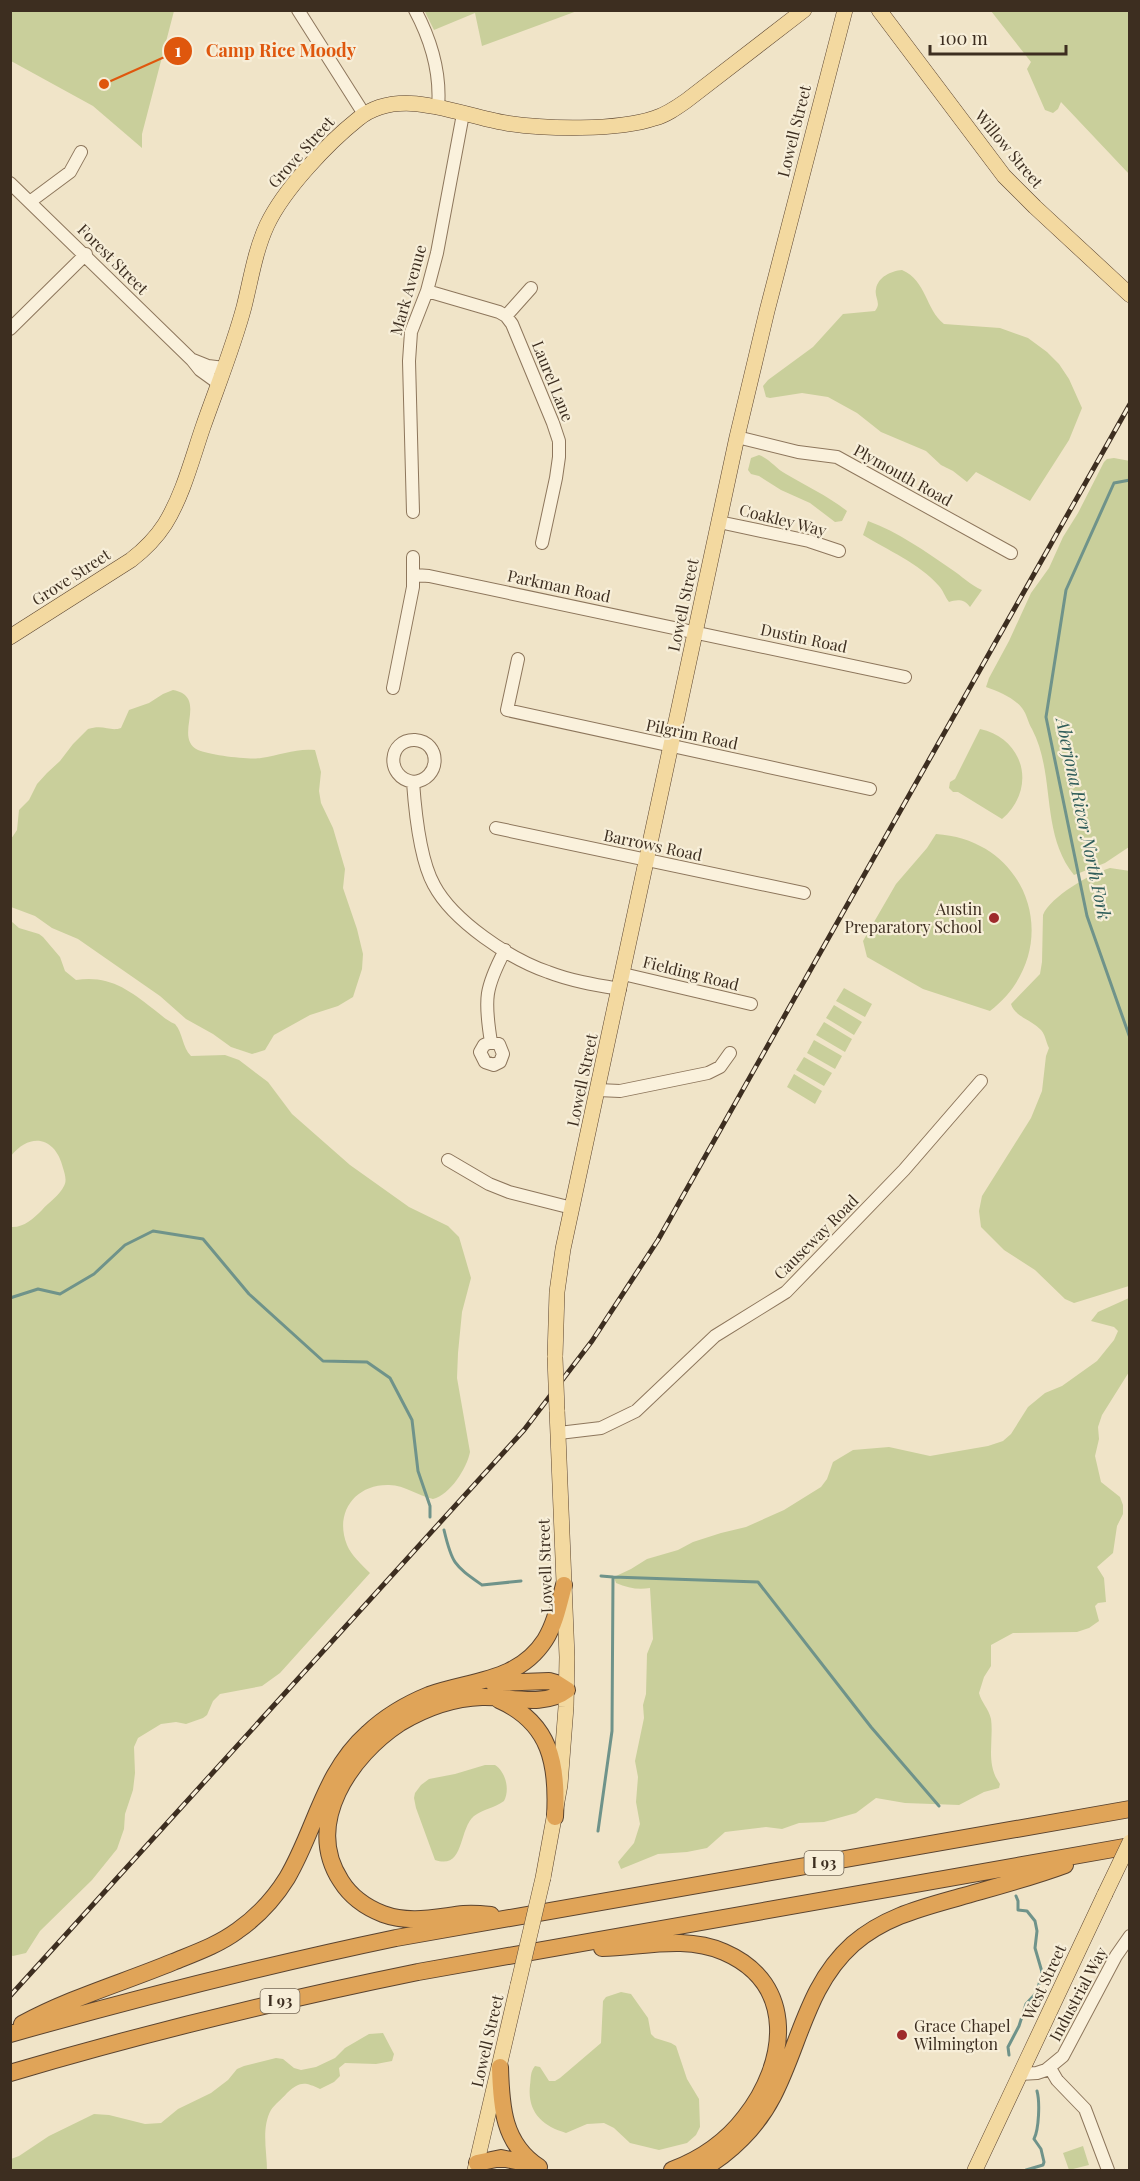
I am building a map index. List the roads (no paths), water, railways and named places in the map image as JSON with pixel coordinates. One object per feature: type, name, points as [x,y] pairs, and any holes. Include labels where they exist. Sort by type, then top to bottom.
[{"type":"highway","points":[[10,2032],[50,2009],[200,1952],[240,1929],[264,1907],[287,1877],[331,1779],[362,1738],[408,1704],[431,1694],[504,1674],[530,1658],[544,1641],[552,1625],[564,1585]]},
{"type":"highway","points":[[466,1685],[540,1681],[556,1683],[567,1690],[556,1696],[545,1698],[489,1697],[455,1701],[427,1709],[399,1724],[368,1749],[344,1779],[328,1820],[327,1845],[334,1869],[347,1890],[365,1905],[384,1914],[414,1920],[465,1914],[525,1916]]},
{"type":"highway","points":[[489,1697],[514,1707],[529,1718],[542,1734],[550,1752],[555,1777],[555,1817]]},
{"type":"highway","name":"I 93","points":[[10,2032],[313,1956],[396,1938],[1130,1809]]},
{"type":"highway","name":"I 93","points":[[10,2073],[141,2036],[296,1997],[418,1972],[1130,1844]]},
{"type":"highway","points":[[701,2170],[735,2145],[764,2111],[781,2078],[809,2006],[821,1983],[838,1959],[866,1934],[901,1915],[1037,1875],[1106,1850]]},
{"type":"highway","points":[[554,1948],[625,1947],[665,1942],[705,1946],[731,1955],[747,1966],[760,1978],[769,1992],[778,2015],[779,2040],[774,2062],[756,2102],[736,2128],[715,2147],[672,2170]]},
{"type":"highway","points":[[500,2067],[500,2098],[506,2126],[519,2149],[544,2169]]},
{"type":"highway","points":[[480,2168],[501,2158],[520,2161],[544,2169]]},
{"type":"main road","name":"Grove Street","points":[[10,637],[131,560],[160,530],[178,496],[224,368],[238,328],[257,252],[268,222],[298,180],[343,131],[364,114],[396,103],[416,104],[507,123],[551,127],[614,125],[654,119],[686,101],[804,10]]},
{"type":"main road","name":"Lowell Street","points":[[480,2168],[500,2067],[543,1878],[555,1817],[565,1742],[567,1690],[555,1357],[558,1284],[572,1208],[737,437],[775,278],[845,10]]},
{"type":"main road","name":"Willow Street","points":[[879,10],[1004,176],[1130,295]]},
{"type":"main road","name":"West Street","points":[[975,2170],[1130,1844]]},
{"type":"street","points":[[298,10],[364,114]]},
{"type":"street","points":[[415,10],[426,32],[433,55],[439,89],[438,108]]},
{"type":"street","name":"Mark Avenue","points":[[413,512],[409,351],[411,332],[427,291],[442,230],[463,114]]},
{"type":"street","points":[[31,201],[70,172],[81,152]]},
{"type":"street","name":"Forest Street","points":[[10,183],[86,254],[200,370],[218,383]]},
{"type":"street","points":[[10,329],[86,254]]},
{"type":"street","points":[[427,291],[484,306],[506,316],[531,288]]},
{"type":"street","name":"Laurel Lane","points":[[506,316],[512,324],[559,441],[556,478],[542,543]]},
{"type":"street","points":[[192,360],[208,366],[224,368]]},
{"type":"street","name":"Plymouth Road","points":[[737,437],[798,452],[837,457],[1011,553]]},
{"type":"street","name":"Coakley Way","points":[[719,522],[809,541],[839,551]]},
{"type":"street","points":[[393,688],[415,575],[413,557]]},
{"type":"street","name":"Parkman Road","points":[[415,575],[429,576],[695,632]]},
{"type":"street","name":"Dustin Road","points":[[695,632],[905,677]]},
{"type":"street","name":"Pilgrim Road","points":[[518,659],[507,710],[870,789]]},
{"type":"street","name":"Fielding Road","points":[[413,782],[425,859],[433,884],[450,909],[505,950],[549,973],[622,981],[751,1004]]},
{"type":"street","name":"Barrows Road","points":[[496,828],[804,893]]},
{"type":"street","points":[[491,1042],[486,1010],[487,991],[505,950]]},
{"type":"street","points":[[598,1090],[620,1091],[708,1073],[722,1065],[730,1053]]},
{"type":"street","name":"Causeway Road","points":[[559,1432],[600,1428],[636,1411],[721,1331],[786,1292],[896,1178],[981,1081]]},
{"type":"street","points":[[448,1160],[489,1184],[509,1192],[572,1208]]},
{"type":"street","name":"Industrial Way","points":[[1050,2068],[1067,2050],[1116,1956],[1130,1936]]},
{"type":"street","points":[[1020,2074],[1037,2073],[1050,2068],[1085,2109],[1108,2170]]},
{"type":"waterway","name":"Aberjona River North Fork","points":[[1130,480],[1114,483],[1066,590],[1046,717],[1087,916],[1130,1038]]},
{"type":"waterway","points":[[10,1298],[38,1289],[60,1294],[94,1274],[125,1245],[153,1231],[203,1239],[249,1294],[323,1361],[367,1362],[390,1378],[412,1420],[418,1471],[430,1506],[430,1517]]},
{"type":"waterway","points":[[444,1530],[449,1550],[456,1563],[465,1573],[482,1585],[521,1581]]},
{"type":"waterway","points":[[598,1831],[612,1731],[613,1577],[601,1576]]},
{"type":"waterway","points":[[613,1577],[758,1582],[871,1727],[939,1806]]},
{"type":"waterway","points":[[1009,2055],[1008,2047],[1019,2026],[1026,2004],[1037,1992],[1042,1972],[1035,1948],[1037,1931],[1035,1921],[1027,1911],[1018,1910],[1016,1896]]},
{"type":"waterway","points":[[1026,2170],[1043,2165],[1044,2162],[1041,2149],[1034,2139],[1038,2115],[1037,2091]]},
{"type":"railway","points":[[10,1996],[524,1430],[592,1341],[658,1240],[1130,404]]},
{"type":"place","name":"Camp Rice Moody","points":[[104,84]]},
{"type":"place","name":"Austin Preparatory School","points":[[994,918]]},
{"type":"place","name":"Grace Chapel Wilmington","points":[[902,2035]]}]
